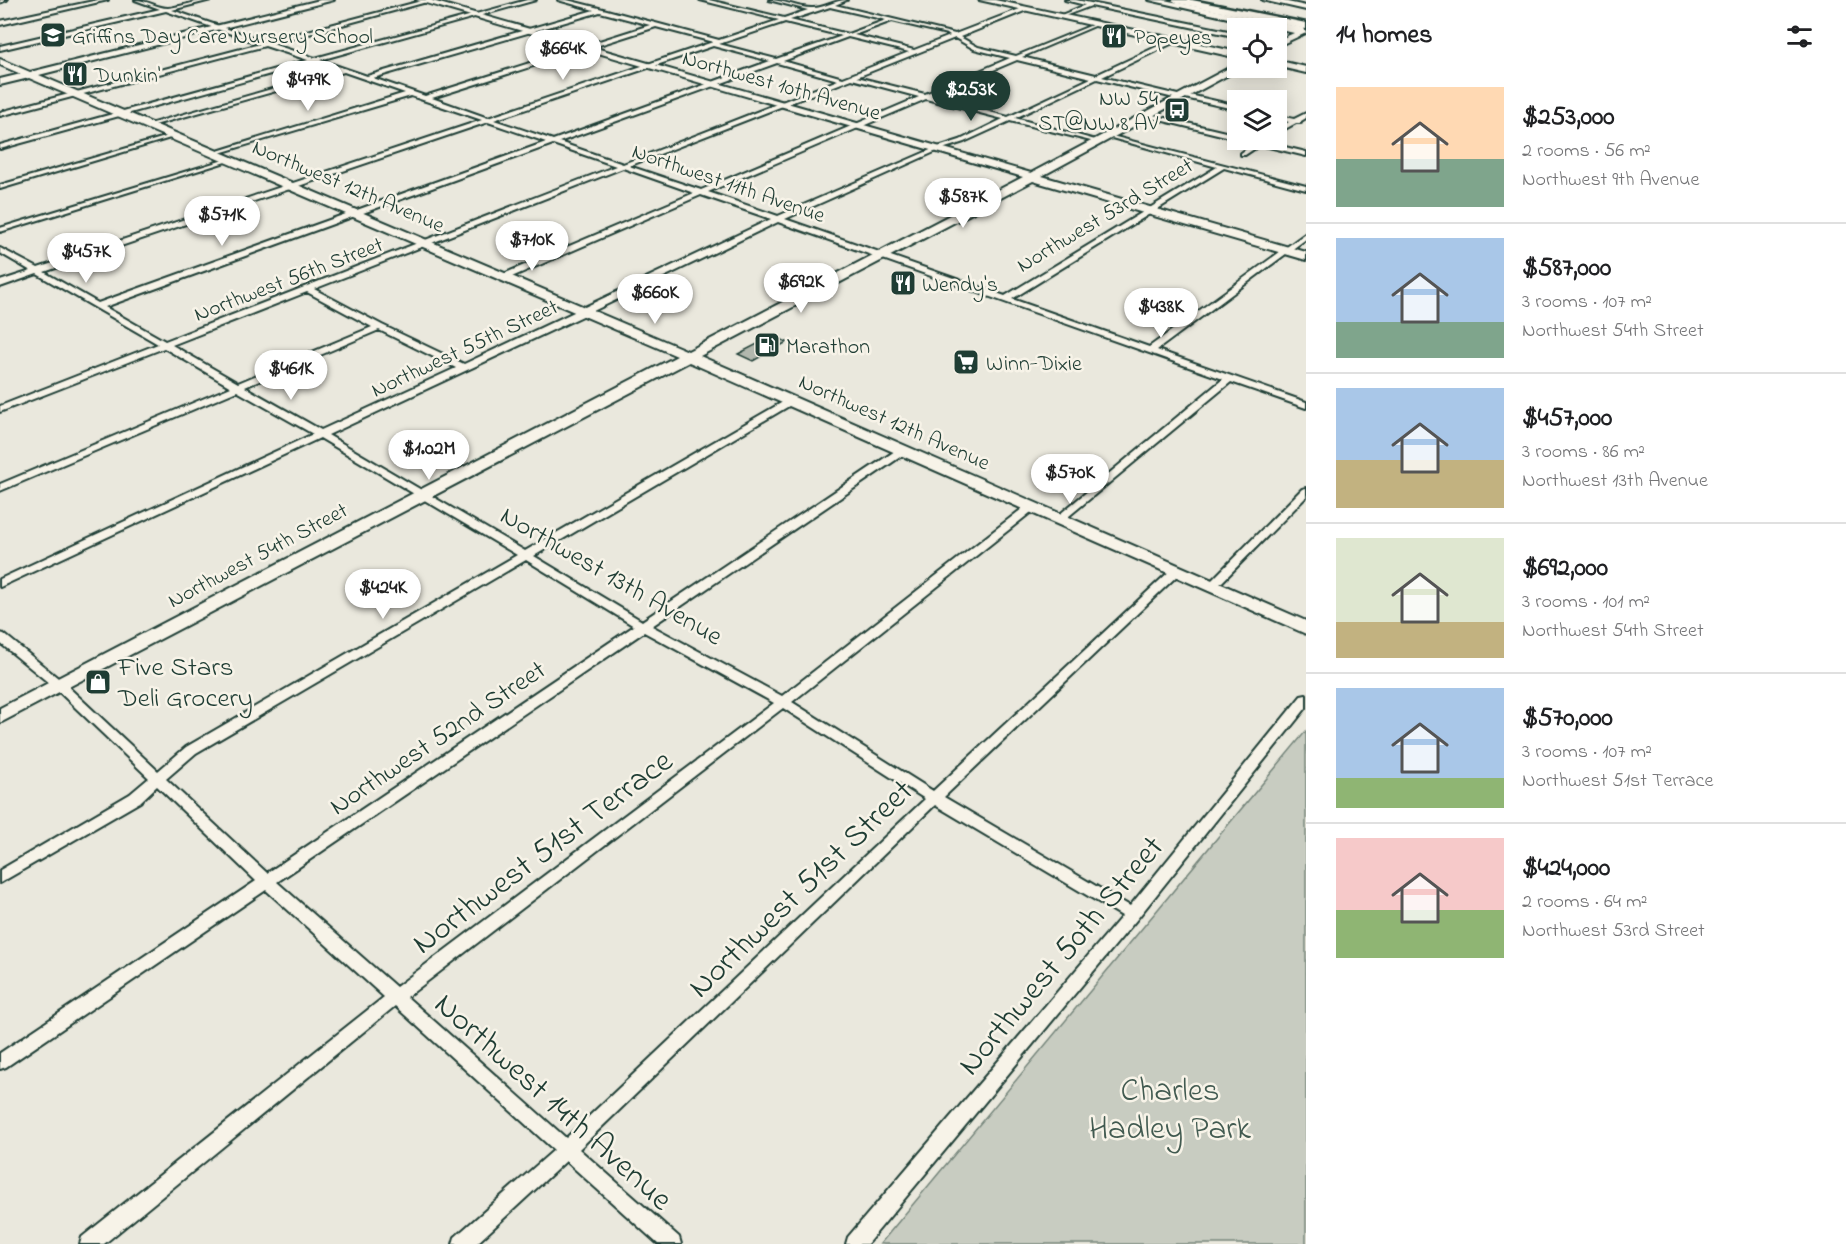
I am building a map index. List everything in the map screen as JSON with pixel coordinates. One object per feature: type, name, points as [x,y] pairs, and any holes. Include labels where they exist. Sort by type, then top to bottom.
[{"type":"highway","points":[[1177,0],[1303,22]]},
{"type":"highway","points":[[1195,0],[1303,22]]},
{"type":"highway","points":[[1214,0],[1303,22]]},
{"type":"highway","points":[[1233,0],[1303,22]]},
{"type":"main road","points":[[0,80],[316,0]]},
{"type":"main road","points":[[216,26],[330,0]]},
{"type":"main road","points":[[983,0],[1227,53]]},
{"type":"main road","points":[[1153,0],[1303,22]]},
{"type":"main road","points":[[1266,0],[1303,22]]},
{"type":"main road","name":"Northwest 10th Avenue","points":[[426,1],[1306,256]]},
{"type":"main road","points":[[1287,36],[1303,22]]},
{"type":"main road","name":"Northwest 12th Avenue","points":[[0,62],[688,356],[1306,628]]},
{"type":"main road","points":[[1287,66],[1306,70]]},
{"type":"main road","name":"Northwest 54th Street","points":[[0,716],[1149,116],[1227,72]]},
{"type":"street","points":[[0,23],[105,0]]},
{"type":"street","name":"Northwest 11th Avenue","points":[[138,0],[778,219],[1306,405]]},
{"type":"street","points":[[0,48],[208,0]]},
{"type":"street","points":[[0,147],[533,0]]},
{"type":"street","points":[[561,0],[657,25],[776,62],[926,97],[1097,142]]},
{"type":"street","points":[[573,3],[583,0]]},
{"type":"street","points":[[708,0],[915,52]]},
{"type":"street","points":[[772,0],[814,10]]},
{"type":"street","points":[[0,284],[842,0]]},
{"type":"street","points":[[1068,0],[1227,34]]},
{"type":"street","points":[[1061,17],[1102,0]]},
{"type":"street","points":[[0,114],[426,1]]},
{"type":"street","points":[[829,5],[949,33],[976,48],[1227,106]]},
{"type":"street","name":"Northwest 56th Street","points":[[0,409],[784,105],[1025,9]]},
{"type":"street","points":[[365,79],[601,10]]},
{"type":"street","points":[[98,306],[891,20]]},
{"type":"street","points":[[504,277],[1095,24]]},
{"type":"street","points":[[423,99],[657,25]]},
{"type":"street","name":"Northwest 55th Street","points":[[0,584],[778,219],[937,149],[962,141],[1173,41]]},
{"type":"street","points":[[149,125],[342,71]]},
{"type":"street","points":[[214,153],[410,94]]},
{"type":"street","points":[[1287,126],[1306,115]]},
{"type":"street","points":[[1149,116],[1227,134]]},
{"type":"street","points":[[1287,119],[1306,124]]},
{"type":"street","points":[[0,187],[174,136]]},
{"type":"street","points":[[1110,136],[1306,188]]},
{"type":"street","points":[[1287,148],[1306,154]]},
{"type":"street","points":[[1243,154],[1249,150]]},
{"type":"street","points":[[0,230],[229,160]]},
{"type":"street","name":"Northwest 53rd Street","points":[[1006,299],[1223,166]]},
{"type":"street","points":[[1151,350],[1306,235]]},
{"type":"street","name":"Northwest 13th Avenue","points":[[0,250],[424,494],[642,626],[783,702],[934,798],[1132,915]]},
{"type":"street","points":[[309,290],[464,368]]},
{"type":"street","points":[[0,488],[379,327]]},
{"type":"street","points":[[1059,519],[1230,378]]},
{"type":"street","points":[[0,877],[135,798],[191,750],[791,401]]},
{"type":"street","name":"Northwest 52nd Street","points":[[0,1062],[902,451]]},
{"type":"street","points":[[1212,586],[1306,491]]},
{"type":"street","name":"Northwest 51st Terrace","points":[[89,1244],[394,998],[783,702],[1031,507]]},
{"type":"street","name":"Northwest 51st Street","points":[[462,1244],[567,1149],[934,798],[1176,571]]},
{"type":"street","name":"Northwest 14th Avenue","points":[[0,637],[59,685],[267,882],[394,998],[672,1244]]},
{"type":"street","name":"Northwest 50th Street","points":[[855,1244],[1132,915],[1306,699]]},
{"type":"green space","name":"Charles Hadley Park","points":[[1306,731],[1306,1244],[880,1244]]},
{"type":"building","name":"Marathon","points":[[773,336],[787,342],[753,361],[738,354]]},
{"type":"place","name":"Griffins Day Care Nursery School","points":[[53,35]]},
{"type":"place","name":"Popeyes","points":[[1114,36]]},
{"type":"place","name":"Dunkin'","points":[[75,74]]},
{"type":"place","name":"NW 54 ST@NW 8 AV","points":[[1177,110]]},
{"type":"place","name":"Wendy's","points":[[903,283]]},
{"type":"place","name":"Marathon","points":[[767,345]]},
{"type":"place","name":"Winn-Dixie","points":[[966,362]]},
{"type":"place","name":"Five Stars Deli Grocery","points":[[98,682]]}]
